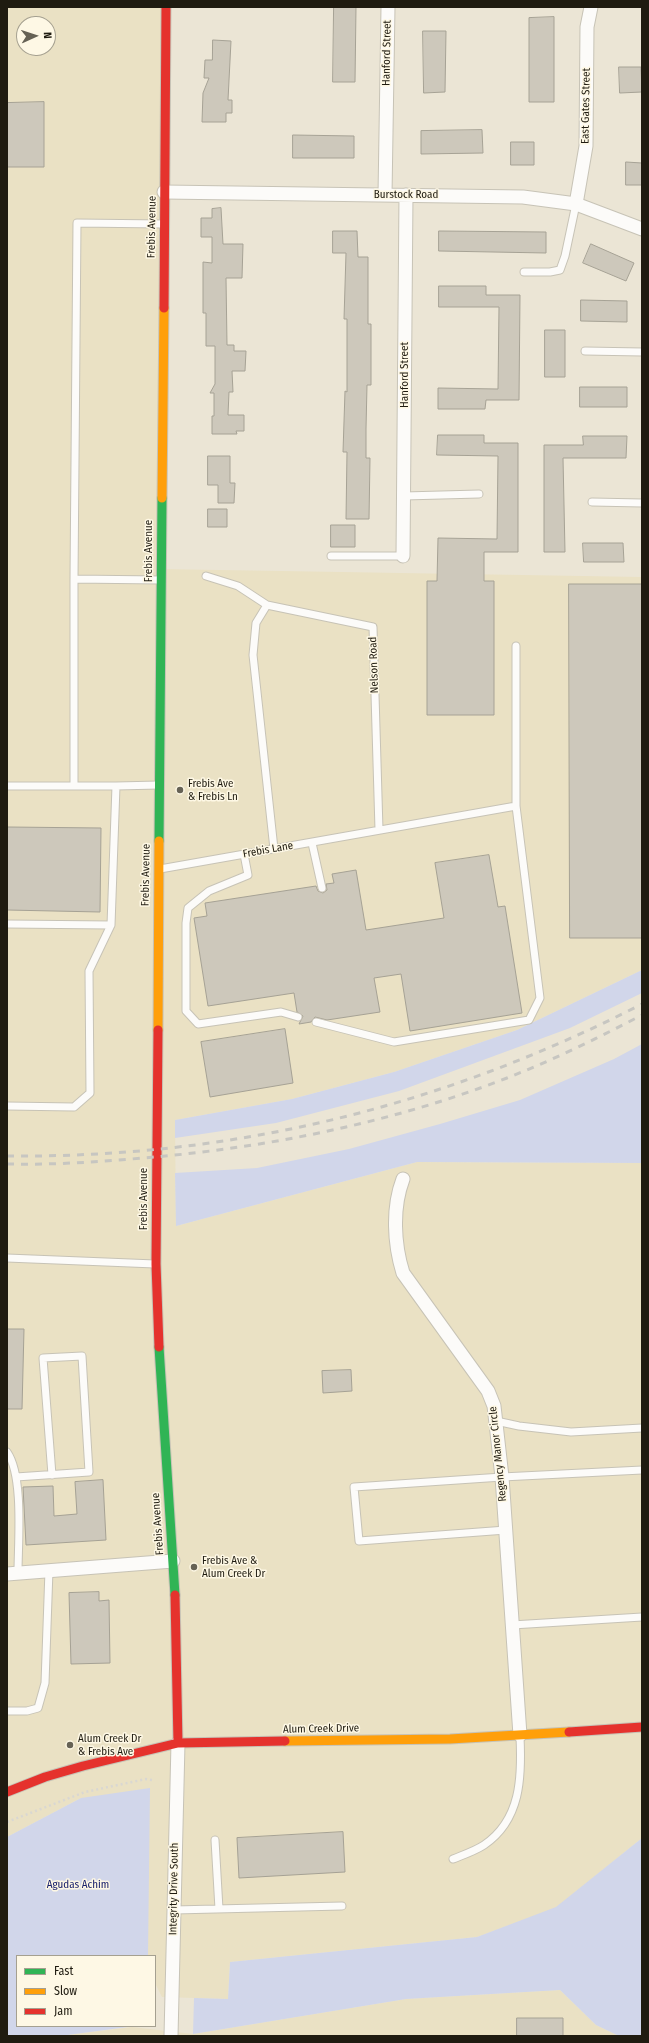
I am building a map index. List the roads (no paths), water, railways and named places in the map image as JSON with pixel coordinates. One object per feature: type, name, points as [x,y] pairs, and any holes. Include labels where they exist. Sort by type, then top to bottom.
[{"type":"main road","name":"Frebis Avenue","points":[[166,7],[156,1264],[160,1384],[173,1561],[177,1645],[178,1743]]},
{"type":"main road","name":"Alum Creek Drive","points":[[7,1792],[45,1777],[83,1766],[178,1743],[436,1739],[642,1727]]},
{"type":"street","name":"Hanford Street","points":[[385,195],[388,7]]},
{"type":"street","name":"East Gates Street","points":[[576,204],[586,146],[587,27],[591,7]]},
{"type":"street","name":"Burstock Road","points":[[164,192],[523,196],[576,204],[642,228]]},
{"type":"street","name":"Hanford Street","points":[[403,556],[406,195]]},
{"type":"street","name":"Regency Manor Circle","points":[[403,1179],[399,1190],[396,1232],[397,1253],[403,1273],[488,1391],[494,1406],[502,1477],[520,1735]]},
{"type":"street","points":[[12,1573],[173,1561]]},
{"type":"street","name":"Integrity Drive South","points":[[171,2036],[178,1743]]},
{"type":"lane","points":[[524,272],[550,272],[560,270],[565,256],[576,204]]},
{"type":"lane","points":[[74,786],[77,223],[164,224]]},
{"type":"lane","points":[[585,351],[642,352]]},
{"type":"lane","points":[[404,496],[479,494]]},
{"type":"lane","points":[[592,502],[642,503]]},
{"type":"lane","points":[[331,556],[403,556]]},
{"type":"lane","name":"Nelson Road","points":[[206,576],[238,586],[267,605],[372,627],[379,830]]},
{"type":"lane","points":[[74,579],[161,580]]},
{"type":"lane","points":[[267,605],[256,623],[253,655],[274,849]]},
{"type":"lane","points":[[316,1022],[394,1042],[529,1020],[540,998],[516,806],[516,646]]},
{"type":"lane","points":[[7,786],[160,785]]},
{"type":"lane","points":[[7,1106],[74,1107],[90,1093],[89,971],[111,925],[116,786]]},
{"type":"lane","name":"Frebis Lane","points":[[158,869],[516,806]]},
{"type":"lane","points":[[312,843],[322,888]]},
{"type":"lane","points":[[244,854],[248,875],[209,891],[188,908],[186,923],[186,1011],[198,1024],[281,1012],[298,1017]]},
{"type":"lane","points":[[7,924],[111,925]]},
{"type":"lane","points":[[7,1258],[156,1264]]},
{"type":"lane","points":[[16,1477],[52,1475],[89,1472],[82,1356],[43,1358],[52,1475]]},
{"type":"lane","points":[[496,1421],[519,1426],[571,1432],[642,1428]]},
{"type":"lane","points":[[7,1452],[16,1477],[19,1510],[12,1573]]},
{"type":"lane","points":[[506,1530],[358,1541],[354,1487],[502,1477],[642,1470]]},
{"type":"lane","points":[[7,1711],[27,1711],[38,1708],[45,1683],[50,1570]]},
{"type":"lane","points":[[512,1625],[642,1617]]},
{"type":"lane","points":[[453,1859],[483,1846],[496,1836],[507,1823],[515,1806],[520,1787],[522,1766],[520,1735]]},
{"type":"lane","points":[[215,1840],[219,1909]]},
{"type":"lane","points":[[174,1910],[342,1906]]},
{"type":"railway","points":[[7,1156],[91,1154],[173,1148],[254,1136],[334,1119],[412,1098],[490,1071],[566,1040],[642,1004]]},
{"type":"railway","points":[[7,1164],[92,1162],[189,1154],[235,1148],[328,1131],[418,1108],[507,1078],[541,1064],[642,1015]]},
{"type":"place","name":"Frebis Ave & Frebis Ln","points":[[180,790]]},
{"type":"place","name":"Frebis Ave & Alum Creek Dr","points":[[194,1567]]},
{"type":"place","name":"Alum Creek Dr & Frebis Ave","points":[[70,1745]]},
{"type":"park label","name":"Agudas Achim","points":[[78,1885]]}]
